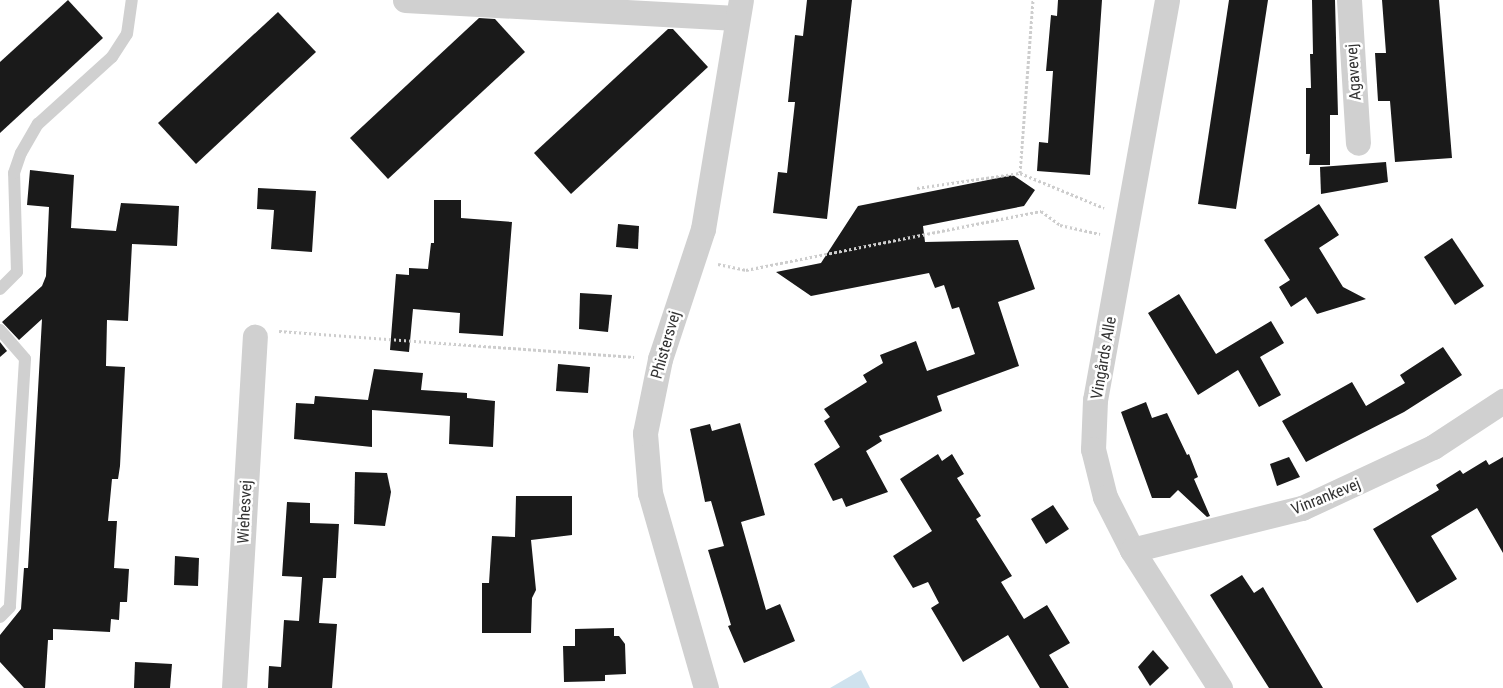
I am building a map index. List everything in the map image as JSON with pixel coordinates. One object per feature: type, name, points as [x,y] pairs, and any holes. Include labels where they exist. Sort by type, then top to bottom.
[{"type":"street","points":[[405,0],[739,9]]},
{"type":"street","name":"Vingårds Alle","points":[[1167,0],[1128,228],[1095,400],[1093,449],[1106,497],[1132,550],[1220,688]]},
{"type":"street","name":"Agavevej","points":[[1349,0],[1358,143]]},
{"type":"street","name":"Phistersvej","points":[[706,688],[650,493],[644,433],[660,359],[703,229],[739,9]]},
{"type":"street","name":"Wiehesvej","points":[[234,688],[255,337]]},
{"type":"street","name":"Vinrankevej","points":[[1132,550],[1302,508],[1433,447],[1503,401]]},
{"type":"lane","points":[[0,289],[17,272],[14,173],[21,153],[38,124],[112,57],[127,34],[132,0]]},
{"type":"lane","points":[[0,330],[25,359],[10,607],[0,617]]},
{"type":"path","points":[[1020,173],[1033,0]]},
{"type":"path","points":[[917,188],[1020,173],[1128,228]]},
{"type":"path","points":[[693,259],[746,270],[1041,211],[1060,225],[1084,232],[1128,228]]},
{"type":"path","points":[[255,337],[278,331],[660,359]]},
{"type":"water","points":[[861,670],[870,688],[830,688]]},
{"type":"building","points":[[68,0],[103,38],[0,133],[0,62]]},
{"type":"building","points":[[807,0],[852,0],[827,219],[773,213],[778,172],[787,173],[795,102],[788,102],[795,35],[803,36]]},
{"type":"building","points":[[1058,0],[1102,0],[1090,175],[1037,171],[1039,142],[1048,143],[1053,71],[1046,71],[1051,15],[1057,16]]},
{"type":"building","points":[[1229,0],[1268,0],[1236,209],[1198,204]]},
{"type":"building","points":[[1312,0],[1335,0],[1338,115],[1330,115],[1330,165],[1309,165],[1310,154],[1306,154],[1306,88],[1311,88],[1310,54],[1313,54]]},
{"type":"building","points":[[1382,0],[1439,0],[1452,158],[1395,162],[1390,101],[1378,101],[1375,53],[1386,53]]},
{"type":"building","points":[[278,12],[316,52],[196,164],[158,123]]},
{"type":"building","points":[[479,18],[495,19],[525,52],[388,179],[350,138]]},
{"type":"building","points":[[668,29],[673,29],[708,67],[571,194],[534,153]]},
{"type":"building","points":[[1386,162],[1388,182],[1321,194],[1320,167]]},
{"type":"building","points":[[30,170],[74,175],[71,228],[116,231],[121,203],[179,206],[177,246],[132,244],[128,321],[107,320],[106,366],[125,367],[120,466],[118,479],[112,479],[108,521],[117,521],[114,568],[129,569],[127,602],[120,602],[119,620],[111,619],[110,632],[53,629],[53,640],[48,640],[45,688],[24,688],[0,662],[0,635],[21,609],[24,568],[28,568],[42,319],[19,340],[2,322],[42,286],[46,276],[49,207],[27,205]]},
{"type":"building","points":[[1013,175],[1035,190],[1024,206],[923,226],[925,242],[1018,240],[1035,289],[998,302],[1019,366],[937,396],[942,411],[879,436],[882,441],[866,451],[888,492],[846,507],[842,498],[833,501],[814,464],[840,447],[824,421],[830,417],[824,409],[867,382],[863,375],[883,363],[880,355],[916,341],[927,371],[975,354],[959,307],[952,309],[944,285],[935,288],[929,273],[811,296],[776,272],[821,263],[858,206]]},
{"type":"building","points":[[258,188],[316,191],[312,252],[271,249],[274,210],[257,209]]},
{"type":"building","points":[[434,200],[461,200],[461,218],[512,222],[503,336],[459,333],[460,313],[413,309],[409,352],[390,350],[396,274],[409,275],[409,268],[428,269],[431,243],[434,243]]},
{"type":"building","points":[[1319,204],[1339,235],[1319,248],[1343,287],[1366,299],[1317,314],[1306,297],[1291,307],[1279,287],[1290,280],[1264,240]]},
{"type":"building","points":[[618,224],[639,226],[638,249],[616,247]]},
{"type":"building","points":[[1452,238],[1484,286],[1455,305],[1424,257]]},
{"type":"building","points":[[580,293],[612,295],[608,332],[579,329]]},
{"type":"building","points":[[1179,294],[1216,354],[1271,321],[1284,343],[1260,357],[1281,395],[1259,407],[1238,370],[1198,395],[1148,313]]},
{"type":"building","points":[[0,342],[7,351],[0,357]]},
{"type":"building","points":[[1443,347],[1462,375],[1404,412],[1306,462],[1282,421],[1352,382],[1366,406],[1405,383],[1400,375]]},
{"type":"building","points":[[558,364],[590,367],[588,393],[556,391]]},
{"type":"building","points":[[374,369],[423,373],[421,390],[467,393],[467,398],[495,401],[493,447],[449,444],[450,416],[372,410],[372,447],[294,439],[296,403],[314,404],[315,396],[368,400]]},
{"type":"building","points":[[1146,402],[1152,418],[1167,413],[1187,455],[1189,454],[1198,477],[1194,479],[1210,516],[1207,517],[1178,490],[1170,498],[1152,498],[1121,412]]},
{"type":"building","points":[[740,423],[765,515],[741,522],[766,610],[780,604],[795,641],[744,663],[728,626],[731,625],[708,550],[724,546],[711,501],[705,502],[690,429],[710,424],[712,431]]},
{"type":"building","points":[[938,454],[942,461],[952,454],[964,474],[957,478],[981,516],[976,519],[1012,576],[1001,582],[1024,619],[1047,605],[1070,643],[1049,655],[1069,688],[1040,688],[1008,635],[963,662],[931,608],[939,603],[928,582],[913,588],[893,556],[932,531],[900,479]]},
{"type":"building","points":[[1289,457],[1300,477],[1277,486],[1270,464]]},
{"type":"building","points":[[1503,457],[1503,553],[1477,508],[1431,536],[1457,579],[1417,603],[1373,529],[1439,490],[1436,485],[1460,470],[1463,474],[1486,460],[1489,465]]},
{"type":"building","points":[[355,472],[387,473],[391,492],[385,526],[354,524]]},
{"type":"building","points":[[516,496],[572,496],[572,535],[531,540],[536,590],[532,598],[531,633],[482,633],[482,583],[489,583],[492,536],[515,537]]},
{"type":"building","points":[[287,502],[310,503],[310,523],[339,524],[336,578],[323,578],[319,623],[337,624],[332,688],[268,688],[269,666],[281,667],[284,620],[299,621],[302,577],[282,576]]},
{"type":"building","points":[[1053,505],[1069,529],[1046,544],[1031,519]]},
{"type":"building","points":[[175,556],[199,558],[198,586],[174,585]]},
{"type":"building","points":[[1242,575],[1254,593],[1263,587],[1323,688],[1269,688],[1210,595]]},
{"type":"building","points":[[614,628],[614,636],[619,636],[625,644],[626,674],[605,675],[605,681],[564,682],[563,646],[575,646],[575,629]]},
{"type":"building","points":[[1153,650],[1169,668],[1150,686],[1138,667]]},
{"type":"building","points":[[135,662],[172,664],[170,688],[134,688]]}]
